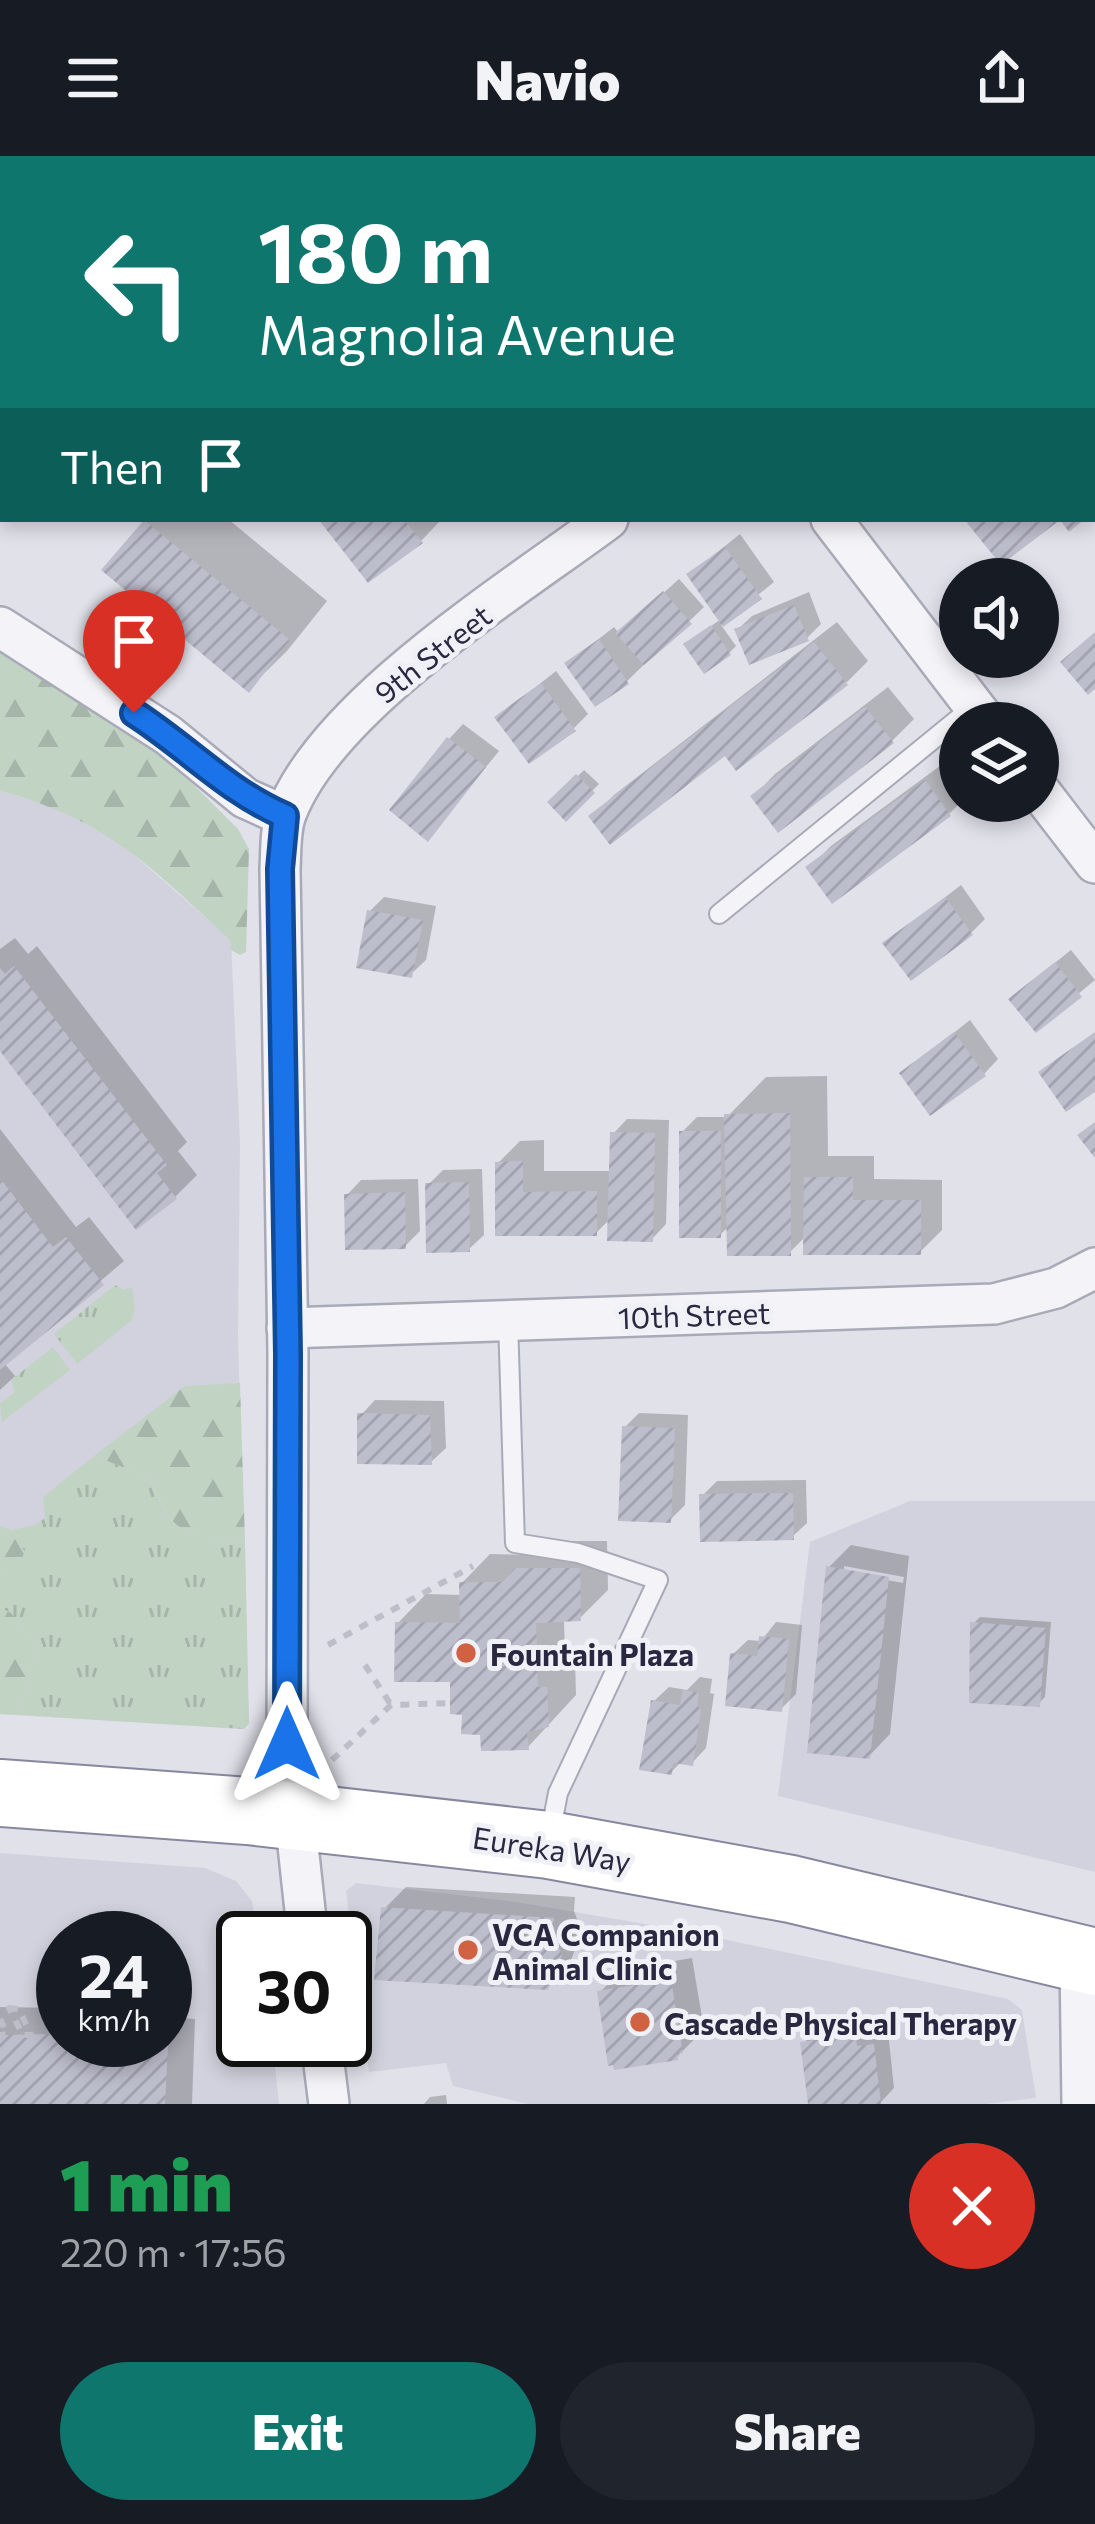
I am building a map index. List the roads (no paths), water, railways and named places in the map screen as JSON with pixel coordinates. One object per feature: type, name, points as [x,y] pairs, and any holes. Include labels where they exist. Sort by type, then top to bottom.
[{"type":"highway","name":"Eureka Way","points":[[0,1793],[294,1816],[548,1845],[791,1889],[1087,1960]]},
{"type":"street","name":"9th Street","points":[[285,816],[330,742],[363,707],[604,522]]},
{"type":"street","points":[[833,522],[971,702]]},
{"type":"street","points":[[0,627],[168,735],[245,798],[285,816],[280,869],[287,1744],[305,1911]]},
{"type":"street","points":[[1059,816],[1095,863]]},
{"type":"street","name":"10th Street","points":[[287,1328],[994,1304],[1057,1288],[1095,1268]]},
{"type":"street","points":[[1082,2104],[1087,1960]]},
{"type":"street","points":[[324,2067],[329,2104]]},
{"type":"lane","points":[[719,914],[939,745]]},
{"type":"lane","points":[[508,1320],[515,1543],[578,1553],[658,1580],[558,1792],[548,1845]]},
{"type":"place","name":"Fountain Plaza","points":[[466,1653]]},
{"type":"place","name":"VCA Companion Animal Clinic","points":[[468,1950]]},
{"type":"place","name":"Cascade Physical Therapy","points":[[640,2022]]}]
